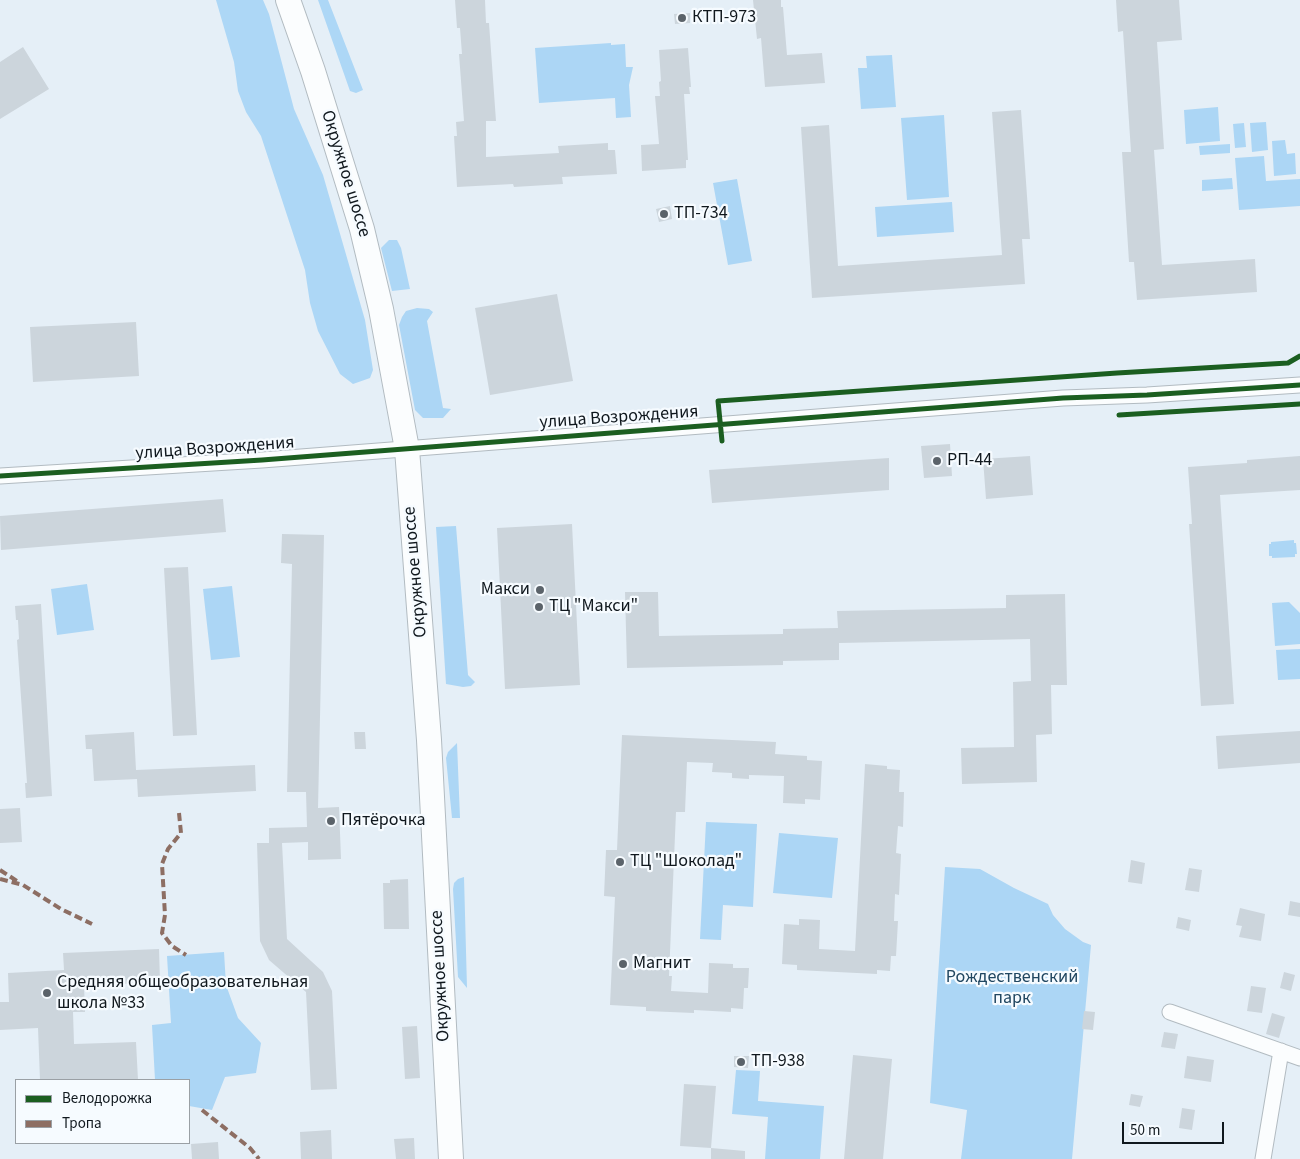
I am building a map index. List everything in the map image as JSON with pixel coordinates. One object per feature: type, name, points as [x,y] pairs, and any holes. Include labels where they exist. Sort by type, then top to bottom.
[{"type":"main road","name":"Окружное шоссе","points":[[288,0],[316,79],[362,229],[381,309],[407,449],[430,740],[451,1159]]},
{"type":"street","name":"улица Возрождения","points":[[0,476],[262,460],[1064,398],[1147,395],[1300,385]]},
{"type":"street","points":[[1170,1012],[1300,1058]]},
{"type":"street","points":[[1262,1159],[1281,1051]]},
{"type":"green space","points":[[611,43],[611,45],[625,44],[626,67],[633,67],[629,85],[631,117],[616,118],[615,98],[539,103],[535,48]]},
{"type":"green space","points":[[892,55],[896,107],[861,109],[858,68],[867,68],[866,56]]},
{"type":"green space","points":[[1218,107],[1220,141],[1186,144],[1184,110]]},
{"type":"green space","points":[[944,115],[949,197],[907,200],[901,118]]},
{"type":"green space","points":[[1266,122],[1268,150],[1252,152],[1250,123]]},
{"type":"green space","points":[[1244,123],[1246,147],[1235,148],[1233,124]]},
{"type":"green space","points":[[1285,140],[1287,154],[1295,153],[1296,174],[1274,176],[1272,141]]},
{"type":"green space","points":[[1230,144],[1230,153],[1200,155],[1199,146]]},
{"type":"green space","points":[[1264,156],[1266,181],[1300,179],[1300,206],[1239,210],[1235,158]]},
{"type":"green space","points":[[1232,178],[1233,189],[1202,191],[1202,180]]},
{"type":"green space","points":[[737,179],[752,261],[728,265],[713,183]]},
{"type":"green space","points":[[952,202],[954,232],[877,237],[875,207]]},
{"type":"green space","points":[[417,308],[429,309],[433,312],[427,321],[443,408],[451,409],[443,418],[423,418],[415,410],[399,325],[406,311]]},
{"type":"green space","points":[[456,526],[468,675],[475,682],[471,686],[463,687],[446,684],[436,527]]},
{"type":"green space","points":[[1294,540],[1297,554],[1295,554],[1295,557],[1272,558],[1272,556],[1269,556],[1269,544],[1271,542]]},
{"type":"green space","points":[[87,584],[94,630],[57,635],[51,589]]},
{"type":"green space","points":[[232,586],[240,657],[211,660],[203,589]]},
{"type":"green space","points":[[1289,602],[1300,613],[1300,644],[1275,646],[1272,603]]},
{"type":"green space","points":[[1300,649],[1300,679],[1278,680],[1276,650]]},
{"type":"green space","points":[[457,743],[460,818],[452,818],[446,758],[448,752]]},
{"type":"green space","points":[[706,822],[757,824],[753,907],[723,905],[721,940],[700,939]]},
{"type":"green space","points":[[779,833],[838,838],[832,898],[773,893]]},
{"type":"green space","name":"Рождественский парк","points":[[945,867],[980,869],[1048,904],[1053,915],[1065,929],[1083,942],[1091,945],[1072,1159],[961,1159],[967,1110],[930,1103]]},
{"type":"green space","points":[[464,877],[467,988],[458,977],[453,889],[454,883]]},
{"type":"green space","points":[[224,952],[226,985],[238,1018],[261,1043],[256,1073],[225,1077],[212,1110],[190,1106],[190,1079],[155,1079],[152,1025],[171,1023],[167,956]]},
{"type":"green space","points":[[736,1070],[760,1071],[758,1101],[824,1106],[820,1159],[765,1159],[768,1117],[732,1114]]},
{"type":"shaded area","points":[[216,0],[263,0],[269,14],[294,109],[323,175],[365,320],[373,370],[370,378],[353,384],[340,374],[318,331],[310,303],[305,270],[261,136],[246,112],[238,91],[234,62]]},
{"type":"shaded area","points":[[318,0],[328,0],[363,90],[356,93],[350,91]]},
{"type":"shaded area","points":[[389,240],[397,240],[401,248],[410,289],[392,291],[381,248]]},
{"type":"building","points":[[455,0],[485,0],[486,23],[489,23],[496,121],[486,121],[486,157],[559,153],[558,146],[608,143],[608,150],[615,150],[617,174],[562,177],[563,184],[514,187],[513,184],[457,187],[454,136],[457,136],[456,122],[464,121],[459,54],[462,54],[460,28],[457,28]]},
{"type":"building","points":[[753,0],[781,0],[787,55],[822,53],[825,83],[765,87],[761,38],[757,39]]},
{"type":"building","points":[[1116,0],[1179,0],[1182,40],[1157,42],[1164,149],[1154,150],[1162,265],[1255,259],[1257,292],[1137,300],[1134,262],[1129,262],[1122,152],[1131,152],[1123,31],[1118,32]]},
{"type":"building","name":"КТП-973","points":[[690,13],[690,23],[675,24],[674,14]]},
{"type":"building","points":[[23,47],[49,89],[0,119],[0,62]]},
{"type":"building","points":[[688,48],[691,87],[689,87],[690,94],[684,94],[688,160],[686,160],[686,168],[642,171],[641,145],[659,144],[655,96],[660,96],[659,50]]},
{"type":"building","points":[[1021,110],[1030,239],[1022,239],[1025,284],[812,298],[801,127],[829,125],[838,266],[1002,255],[992,112]]},
{"type":"building","name":"ТП-734","points":[[670,206],[672,219],[659,222],[656,209]]},
{"type":"building","points":[[557,294],[573,381],[490,395],[475,308]]},
{"type":"building","points":[[136,322],[139,376],[33,382],[30,327]]},
{"type":"building","name":"РП-44","points":[[950,444],[952,476],[924,478],[921,446]]},
{"type":"building","points":[[1030,456],[1033,495],[986,499],[983,459]]},
{"type":"building","points":[[1300,456],[1300,490],[1220,495],[1234,704],[1201,706],[1189,524],[1192,524],[1188,467],[1247,463],[1247,460]]},
{"type":"building","points":[[889,458],[889,490],[712,503],[709,470]]},
{"type":"building","points":[[223,499],[226,532],[1,550],[0,516]]},
{"type":"building","name":"ТЦ \"Макси\"","points":[[572,524],[580,685],[505,689],[497,528]]},
{"type":"building","points":[[282,534],[324,535],[318,808],[339,807],[341,859],[308,860],[308,842],[282,843],[287,939],[323,972],[332,991],[337,1089],[311,1090],[306,992],[269,960],[260,941],[257,843],[269,843],[269,828],[307,827],[306,792],[287,792],[292,564],[281,563]]},
{"type":"building","points":[[188,567],[197,735],[173,736],[164,568]]},
{"type":"building","points":[[625,592],[658,592],[659,636],[783,634],[783,629],[838,628],[837,611],[1006,608],[1006,595],[1065,594],[1067,685],[1051,685],[1052,734],[1036,735],[1037,782],[962,784],[961,748],[1014,747],[1013,682],[1031,681],[1030,639],[839,643],[839,660],[783,661],[783,665],[627,668]]},
{"type":"building","points":[[41,604],[52,796],[26,798],[25,783],[27,783],[17,640],[19,639],[18,620],[16,620],[15,606]]},
{"type":"building","points":[[1300,731],[1300,763],[1218,769],[1216,736]]},
{"type":"building","points":[[134,732],[136,770],[255,765],[256,791],[138,797],[137,779],[94,781],[92,749],[86,749],[85,735]]},
{"type":"building","points":[[354,732],[365,732],[366,749],[355,749]]},
{"type":"building","points":[[622,735],[776,742],[775,754],[807,756],[807,760],[822,761],[820,800],[805,799],[805,804],[783,803],[784,776],[749,775],[749,779],[732,778],[732,773],[712,772],[713,763],[687,762],[685,812],[676,812],[669,976],[672,976],[671,991],[708,993],[709,963],[733,964],[733,968],[749,968],[748,988],[744,988],[743,1009],[731,1008],[731,1012],[694,1010],[694,1013],[646,1011],[646,1007],[610,1005],[615,897],[604,896],[606,850],[617,850]]},
{"type":"building","points":[[865,764],[887,766],[887,769],[900,770],[899,792],[904,792],[903,827],[898,826],[896,853],[901,854],[899,895],[895,894],[894,921],[898,921],[896,956],[891,956],[890,971],[877,970],[877,974],[797,970],[797,965],[782,964],[784,924],[799,925],[799,919],[820,920],[819,949],[855,951]]},
{"type":"building","points":[[20,808],[22,842],[0,843],[0,809]]},
{"type":"building","points":[[1131,860],[1145,863],[1142,884],[1128,882]]},
{"type":"building","points":[[1189,868],[1202,870],[1199,892],[1185,890]]},
{"type":"building","points":[[408,879],[409,929],[384,929],[383,883],[390,883],[390,880]]},
{"type":"building","points":[[1290,901],[1300,903],[1300,917],[1288,915]]},
{"type":"building","points":[[1240,908],[1265,914],[1261,941],[1239,937],[1242,926],[1236,925]]},
{"type":"building","points":[[1178,917],[1191,920],[1189,931],[1176,928]]},
{"type":"building","name":"Средняя общеобразовательная школа №33","points":[[159,949],[160,982],[84,986],[85,1012],[73,1012],[74,1044],[136,1042],[138,1079],[40,1079],[38,1028],[0,1030],[0,1002],[9,1002],[8,973],[64,970],[63,953]]},
{"type":"building","points":[[1284,972],[1295,975],[1291,991],[1280,988]]},
{"type":"building","points":[[1251,986],[1266,988],[1262,1013],[1247,1011]]},
{"type":"building","points":[[1084,1011],[1095,1012],[1093,1030],[1082,1029]]},
{"type":"building","points":[[1272,1013],[1285,1017],[1279,1038],[1266,1034]]},
{"type":"building","points":[[417,1026],[420,1078],[405,1079],[402,1027]]},
{"type":"building","points":[[1164,1032],[1178,1034],[1175,1049],[1161,1047]]},
{"type":"building","points":[[853,1055],[892,1059],[883,1159],[844,1159]]},
{"type":"building","name":"ТП-938","points":[[734,1056],[749,1056],[748,1068],[734,1067]]},
{"type":"building","points":[[1187,1056],[1214,1060],[1211,1082],[1184,1078]]},
{"type":"building","points":[[684,1084],[716,1086],[711,1148],[680,1146]]},
{"type":"building","points":[[1131,1094],[1143,1096],[1140,1107],[1129,1105]]},
{"type":"building","points":[[1182,1108],[1195,1110],[1192,1130],[1179,1128]]},
{"type":"building","points":[[331,1130],[332,1159],[301,1159],[300,1132]]},
{"type":"building","points":[[414,1138],[415,1159],[396,1159],[394,1139]]},
{"type":"building","points":[[218,1142],[219,1159],[192,1159],[191,1144]]},
{"type":"building","points":[[711,1148],[745,1151],[745,1159],[711,1159]]},
{"type":"marked path","points":[[179,813],[181,833],[168,849],[162,864],[165,915],[162,933],[172,946],[186,955]]},
{"type":"marked path","points":[[0,870],[17,881]]},
{"type":"marked path","points":[[0,879],[23,885],[61,909],[92,924]]},
{"type":"marked path","points":[[202,1110],[250,1148],[259,1159]]},
{"type":"cycle path","points":[[722,441],[718,401],[1288,363],[1300,356]]},
{"type":"cycle path","points":[[0,476],[262,460],[1063,398],[1147,395],[1300,385]]},
{"type":"cycle path","points":[[1119,415],[1300,404]]},
{"type":"place","name":"КТП-973","points":[[682,18]]},
{"type":"place","name":"ТП-734","points":[[664,214]]},
{"type":"place","name":"РП-44","points":[[937,461]]},
{"type":"place","name":"Макси","points":[[540,590]]},
{"type":"place","name":"ТЦ \"Макси\"","points":[[539,607]]},
{"type":"place","name":"Пятёрочка","points":[[331,821]]},
{"type":"place","name":"ТЦ \"Шоколад\"","points":[[620,862]]},
{"type":"place","name":"Магнит","points":[[623,964]]},
{"type":"place","name":"Средняя общеобразовательная школа №33","points":[[47,993]]},
{"type":"place","name":"ТП-938","points":[[741,1062]]}]
